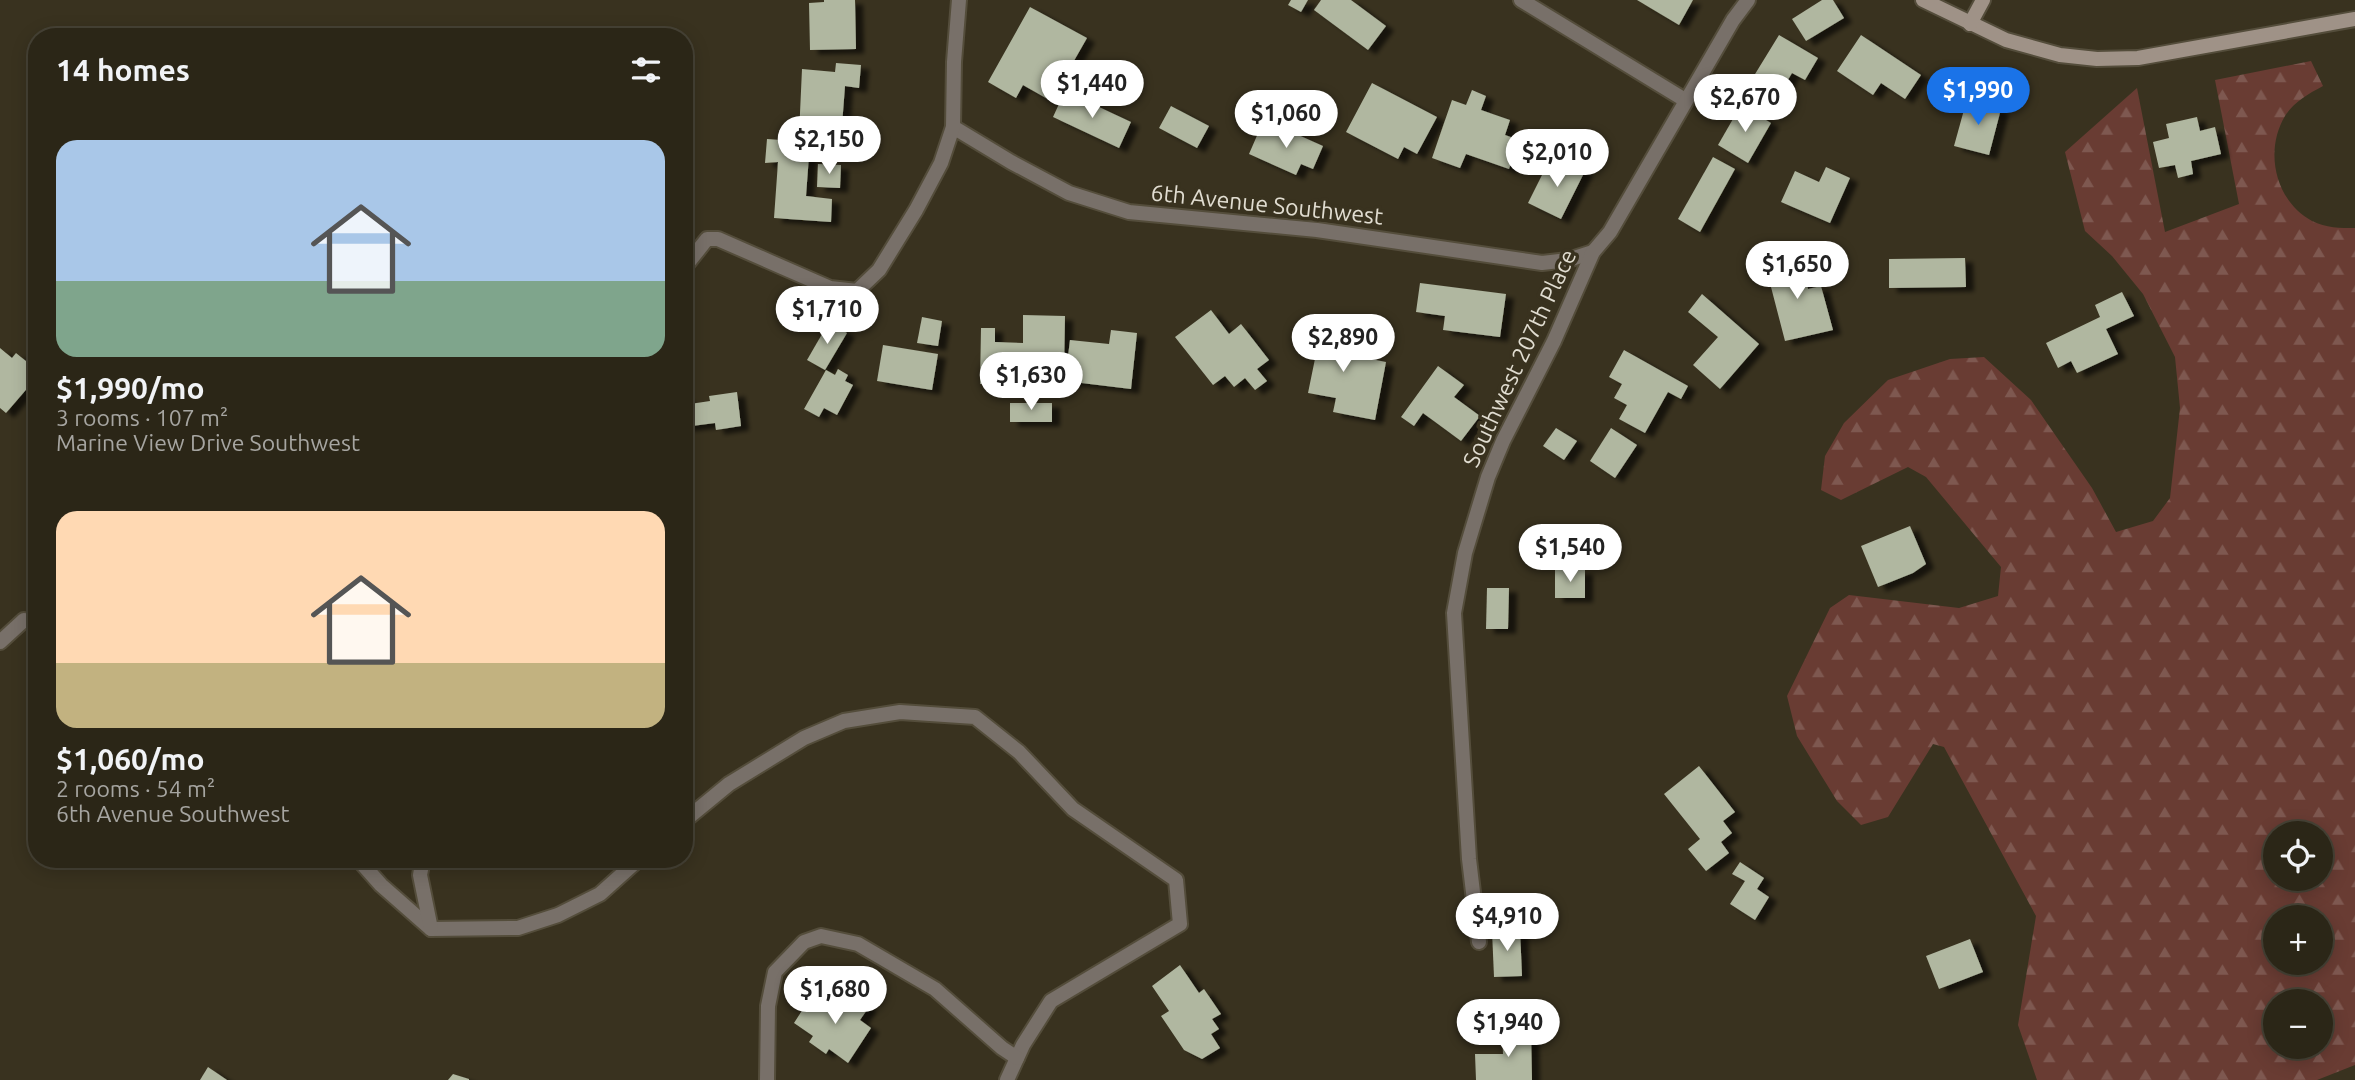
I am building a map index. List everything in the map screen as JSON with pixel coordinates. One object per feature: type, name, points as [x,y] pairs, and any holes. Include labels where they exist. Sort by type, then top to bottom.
[{"type":"street","points":[[693,257],[707,239],[718,239],[830,288],[857,291],[879,270],[941,163],[953,127],[959,0]]},
{"type":"street","points":[[1521,0],[1685,100]]},
{"type":"street","name":"Southwest 207th Place","points":[[1479,942],[1469,859],[1454,612],[1465,553],[1488,477],[1503,441],[1554,341],[1593,252],[1610,232],[1685,100],[1748,0]]},
{"type":"street","points":[[1923,0],[2006,40],[2060,55],[2097,60],[2138,58],[2355,19]]},
{"type":"street","points":[[1970,24],[1983,0]]},
{"type":"street","name":"6th Avenue Southwest","points":[[953,127],[1069,192],[1129,212],[1317,230],[1542,263],[1568,260],[1593,252]]},
{"type":"street","points":[[0,642],[24,620],[28,621]]},
{"type":"street","points":[[693,814],[729,784],[804,738],[844,721],[900,712],[975,717],[1019,752],[1073,808],[1176,880],[1180,924],[1051,1001],[1023,1045],[1007,1080]]},
{"type":"street","points":[[366,868],[381,886],[431,929],[518,928],[558,915],[600,894],[629,868]]},
{"type":"street","points":[[421,868],[420,875],[431,929]]},
{"type":"street","points":[[767,1080],[768,1006],[775,972],[804,942],[821,936],[858,944],[934,989],[1017,1058]]},
{"type":"green space","points":[[2311,61],[2323,86],[2297,102],[2285,116],[2275,144],[2275,159],[2282,188],[2299,212],[2312,221],[2328,226],[2355,228],[2355,1065],[2317,1080],[2037,1080],[2018,1025],[2036,916],[1944,747],[1933,744],[1888,817],[1861,825],[1837,801],[1797,736],[1787,696],[1830,608],[1849,595],[1959,608],[1998,596],[2001,567],[1926,477],[1908,467],[1841,500],[1821,490],[1825,456],[1844,423],[1888,380],[1950,359],[1984,357],[2031,400],[2092,488],[2116,532],[2153,521],[2170,498],[2180,408],[2175,357],[2143,294],[2112,256],[2085,231],[2065,152],[2137,88],[2165,232],[2239,204],[2215,80]]},
{"type":"building","points":[[855,0],[856,49],[810,50],[809,3]]},
{"type":"building","points":[[1291,0],[1308,0],[1301,12],[1288,5]]},
{"type":"building","points":[[1321,0],[1351,0],[1386,26],[1368,50],[1314,10]]},
{"type":"building","points":[[1637,0],[1693,0],[1679,25]]},
{"type":"building","points":[[1822,0],[1833,0],[1844,18],[1806,41],[1792,19]]},
{"type":"building","points":[[1030,7],[1087,38],[1051,101],[1023,85],[1016,98],[988,82]]},
{"type":"building","points":[[1779,35],[1818,58],[1805,80],[1792,73],[1779,95],[1752,79]]},
{"type":"building","points":[[1861,35],[1921,75],[1905,99],[1881,83],[1873,95],[1837,71]]},
{"type":"building","points":[[836,63],[861,65],[859,88],[845,86],[841,138],[799,135],[802,69],[835,72]]},
{"type":"building","points":[[1372,83],[1437,117],[1417,154],[1404,147],[1398,159],[1346,132]]},
{"type":"building","points":[[1472,90],[1486,96],[1481,110],[1510,120],[1505,135],[1519,140],[1509,169],[1466,154],[1460,168],[1432,158],[1452,100],[1466,105]]},
{"type":"building","points":[[1065,91],[1131,122],[1119,148],[1053,117]]},
{"type":"building","points":[[1967,99],[2001,109],[1989,155],[1954,146]]},
{"type":"building","points":[[1741,105],[1771,123],[1748,163],[1718,145]]},
{"type":"building","points":[[1171,106],[1209,126],[1197,148],[1159,128]]},
{"type":"building","points":[[2197,117],[2200,131],[2215,127],[2221,154],[2191,161],[2193,174],[2178,178],[2175,165],[2159,168],[2153,142],[2169,138],[2166,124]]},
{"type":"building","points":[[1276,125],[1323,146],[1313,169],[1301,164],[1296,175],[1249,154],[1259,131],[1271,136]]},
{"type":"building","points":[[767,139],[810,142],[806,196],[832,199],[831,222],[774,218],[778,162],[765,163]]},
{"type":"building","points":[[1713,157],[1735,169],[1700,232],[1678,219]]},
{"type":"building","points":[[1563,160],[1585,171],[1561,219],[1528,203],[1546,167],[1557,172]]},
{"type":"building","points":[[818,164],[841,165],[840,188],[817,187]]},
{"type":"building","points":[[1826,167],[1850,178],[1830,223],[1781,202],[1795,171],[1819,182]]},
{"type":"building","points":[[1791,254],[1797,282],[1806,280],[1808,289],[1821,286],[1833,330],[1785,341],[1764,260]]},
{"type":"building","points":[[1965,258],[1966,287],[1889,288],[1889,259]]},
{"type":"building","points":[[1420,283],[1506,294],[1500,337],[1443,330],[1445,316],[1416,312]]},
{"type":"building","points":[[2122,292],[2134,316],[2106,329],[2118,354],[2077,373],[2071,361],[2058,368],[2046,343],[2100,317],[2095,305]]},
{"type":"building","points":[[1702,294],[1759,344],[1720,389],[1693,365],[1718,337],[1688,312]]},
{"type":"building","points":[[1211,310],[1229,334],[1241,324],[1269,360],[1257,369],[1267,381],[1255,390],[1245,378],[1234,387],[1225,376],[1213,385],[1175,337]]},
{"type":"building","points":[[1023,315],[1065,316],[1064,371],[1050,371],[1050,385],[980,384],[981,328],[995,328],[995,342],[1023,343]]},
{"type":"building","points":[[922,317],[942,321],[938,346],[917,343]]},
{"type":"building","points":[[1309,317],[1336,322],[1331,351],[1386,362],[1375,420],[1333,412],[1336,398],[1308,393],[1317,349],[1303,346]]},
{"type":"building","points":[[829,322],[847,333],[825,370],[807,360]]},
{"type":"building","points":[[1111,330],[1137,333],[1131,389],[1065,381],[1070,340],[1109,344]]},
{"type":"building","points":[[883,345],[938,354],[932,390],[877,381]]},
{"type":"building","points":[[0,348],[12,358],[16,353],[28,363],[28,387],[6,413],[0,408]]},
{"type":"building","points":[[1624,350],[1688,386],[1681,399],[1668,392],[1645,433],[1619,419],[1627,405],[1614,398],[1622,384],[1609,377]]},
{"type":"building","points":[[1438,366],[1464,385],[1454,397],[1480,416],[1461,441],[1423,413],[1414,426],[1401,417]]},
{"type":"building","points":[[838,369],[848,375],[845,381],[853,385],[837,415],[824,408],[819,417],[804,409],[826,370],[835,375]]},
{"type":"building","points":[[737,392],[741,426],[716,430],[715,423],[693,426],[693,404],[710,401],[709,396]]},
{"type":"building","points":[[1010,403],[1052,403],[1052,422],[1010,422]]},
{"type":"building","points":[[1556,428],[1577,441],[1564,460],[1543,446]]},
{"type":"building","points":[[1611,428],[1637,445],[1615,478],[1590,461]]},
{"type":"building","points":[[1910,526],[1926,564],[1913,573],[1878,587],[1861,546]]},
{"type":"building","points":[[1555,570],[1585,570],[1585,598],[1555,598]]},
{"type":"building","points":[[1487,588],[1509,588],[1508,629],[1486,629]]},
{"type":"building","points":[[1699,766],[1735,812],[1723,821],[1732,833],[1721,842],[1729,853],[1706,871],[1688,849],[1700,839],[1664,794]]},
{"type":"building","points":[[1740,862],[1764,878],[1757,889],[1769,897],[1755,920],[1730,904],[1745,881],[1732,874]]},
{"type":"building","points":[[1520,930],[1522,976],[1494,977],[1492,931]]},
{"type":"building","points":[[1970,939],[1983,972],[1939,989],[1926,956]]},
{"type":"building","points":[[1180,965],[1199,993],[1204,989],[1221,1014],[1212,1019],[1219,1029],[1211,1034],[1220,1048],[1202,1059],[1184,1050],[1161,1016],[1169,1011],[1152,986]]},
{"type":"building","points":[[850,994],[869,1007],[860,1020],[871,1028],[848,1063],[829,1049],[826,1054],[809,1042],[813,1036],[794,1023],[812,995],[838,1013]]},
{"type":"building","points":[[1531,1030],[1532,1080],[1476,1080],[1475,1054],[1503,1054],[1502,1031]]},
{"type":"building","points":[[208,1067],[227,1080],[200,1080]]},
{"type":"building","points":[[453,1074],[469,1079],[469,1080],[448,1080]]}]
